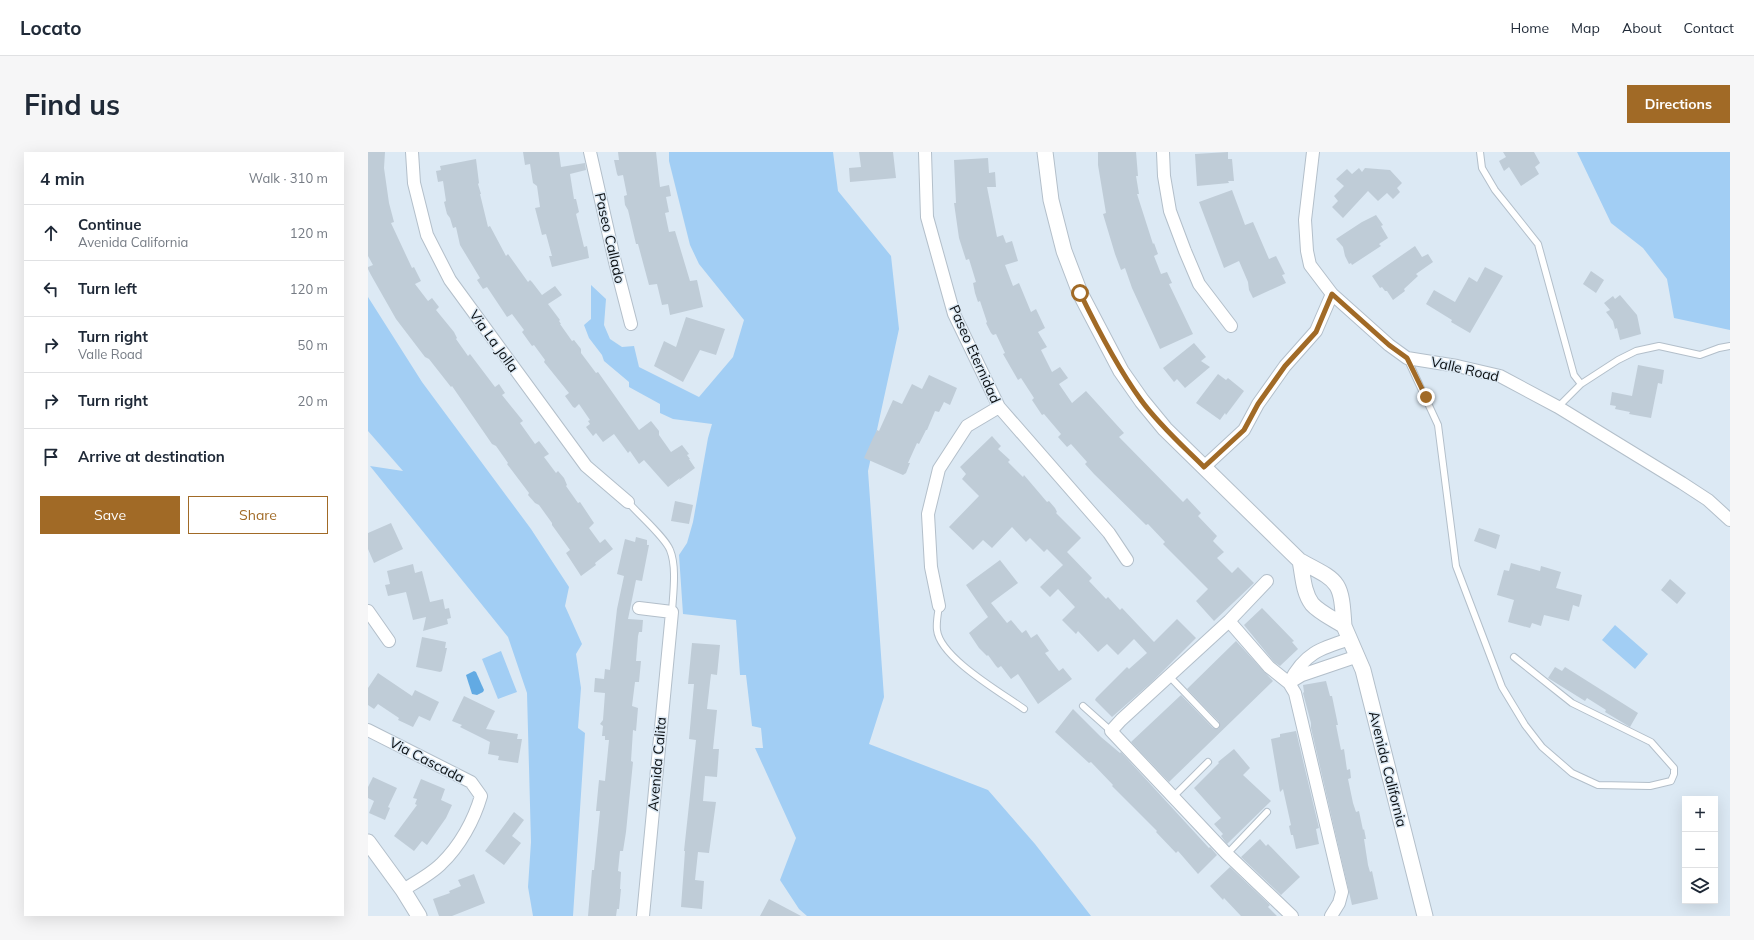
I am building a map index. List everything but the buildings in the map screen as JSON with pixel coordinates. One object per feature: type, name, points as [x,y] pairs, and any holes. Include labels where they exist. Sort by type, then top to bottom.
[{"type":"street","name":"Via La Jolla","points":[[412,152],[414,183],[427,236],[450,280],[586,466],[628,502]]},
{"type":"street","name":"Paseo Callado","points":[[590,152],[631,324]]},
{"type":"street","name":"Paseo Eternidad","points":[[924,152],[927,217],[954,314],[999,407],[1109,533],[1126,560]]},
{"type":"street","name":"Avenida California","points":[[1045,152],[1051,200],[1064,251],[1080,293],[1121,371],[1142,401],[1166,429],[1204,467],[1300,561],[1336,582],[1341,594],[1347,632],[1358,656],[1372,703],[1425,916]]},
{"type":"street","points":[[1163,152],[1164,176],[1170,211],[1185,251],[1199,284],[1231,326]]},
{"type":"street","name":"Valle Road","points":[[1314,152],[1305,220],[1307,251],[1310,265],[1332,294],[1389,345],[1407,358],[1457,366],[1500,376],[1558,407],[1682,483],[1708,500],[1730,520]]},
{"type":"street","points":[[1204,467],[1244,430],[1258,404],[1285,366],[1316,332],[1332,294]]},
{"type":"street","points":[[939,606],[931,567],[928,514],[940,469],[968,426],[999,407]]},
{"type":"street","points":[[1289,683],[1296,667],[1347,632],[1317,608],[1309,599],[1305,588],[1300,561]]},
{"type":"street","points":[[1267,581],[1229,621],[1121,720],[1111,731],[1227,854],[1292,916]]},
{"type":"street","points":[[639,608],[672,612]]},
{"type":"street","points":[[368,611],[389,641]]},
{"type":"street","name":"Avenida Calita","points":[[643,916],[672,612]]},
{"type":"street","points":[[1229,621],[1269,667],[1289,683],[1295,693],[1342,892],[1339,903],[1331,916]]},
{"type":"street","points":[[1289,683],[1302,675],[1358,656]]},
{"type":"street","name":"Via Cascada","points":[[368,730],[471,782],[481,796],[478,806],[461,841],[441,865],[403,890]]},
{"type":"street","points":[[368,842],[420,916]]},
{"type":"lane","points":[[1480,152],[1482,168],[1495,190],[1538,244],[1574,375],[1581,384]]},
{"type":"lane","points":[[1558,407],[1581,384],[1618,360],[1636,352],[1659,346],[1700,355],[1719,348],[1730,346]]},
{"type":"lane","points":[[1407,358],[1438,425],[1456,566],[1502,687],[1525,725],[1542,747],[1572,773],[1598,785],[1650,786],[1671,781],[1674,774],[1674,768],[1651,742],[1572,703],[1514,657]]},
{"type":"lane","points":[[628,502],[661,536],[670,550],[673,574],[672,612]]},
{"type":"lane","points":[[939,606],[936,630],[941,644],[959,664],[1024,708]]},
{"type":"lane","points":[[1169,676],[1216,725]]},
{"type":"lane","points":[[1083,706],[1111,731]]},
{"type":"lane","points":[[1173,797],[1208,762]]},
{"type":"lane","points":[[1227,854],[1267,812]]},
{"type":"shaded area","points":[[669,152],[833,152],[838,191],[891,256],[899,329],[868,471],[884,697],[869,744],[988,790],[1035,844],[1091,916],[807,916],[799,909],[780,880],[796,838],[755,748],[763,748],[761,728],[752,726],[746,675],[740,675],[736,620],[683,614],[679,555],[687,543],[693,522],[708,438],[712,424],[673,419],[660,413],[660,404],[629,387],[629,382],[604,361],[602,355],[589,338],[584,325],[591,319],[591,285],[606,299],[604,325],[610,339],[622,347],[634,346],[639,367],[699,397],[733,357],[744,320],[699,264],[690,245],[669,161]]},
{"type":"shaded area","points":[[1577,152],[1730,152],[1730,330],[1674,318],[1667,279],[1643,248],[1611,223]]},
{"type":"shaded area","points":[[368,297],[422,382],[531,529],[569,587],[565,606],[582,644],[576,654],[581,688],[578,728],[585,733],[573,916],[533,916],[528,887],[531,842],[527,693],[508,637],[370,466],[403,471],[368,431]]},
{"type":"shaded area","points":[[1615,625],[1648,654],[1635,669],[1602,640]]},
{"type":"shaded area","points":[[501,651],[517,692],[498,699],[482,659]]},
{"type":"shaded area","points":[[474,671],[476,672],[484,690],[477,695],[472,694],[466,675]]},
{"type":"route","points":[[1080,293],[1121,371],[1142,401],[1166,429],[1204,467],[1244,430],[1258,404],[1285,366],[1316,332],[1332,294],[1389,345],[1407,358],[1426,397]]}]
